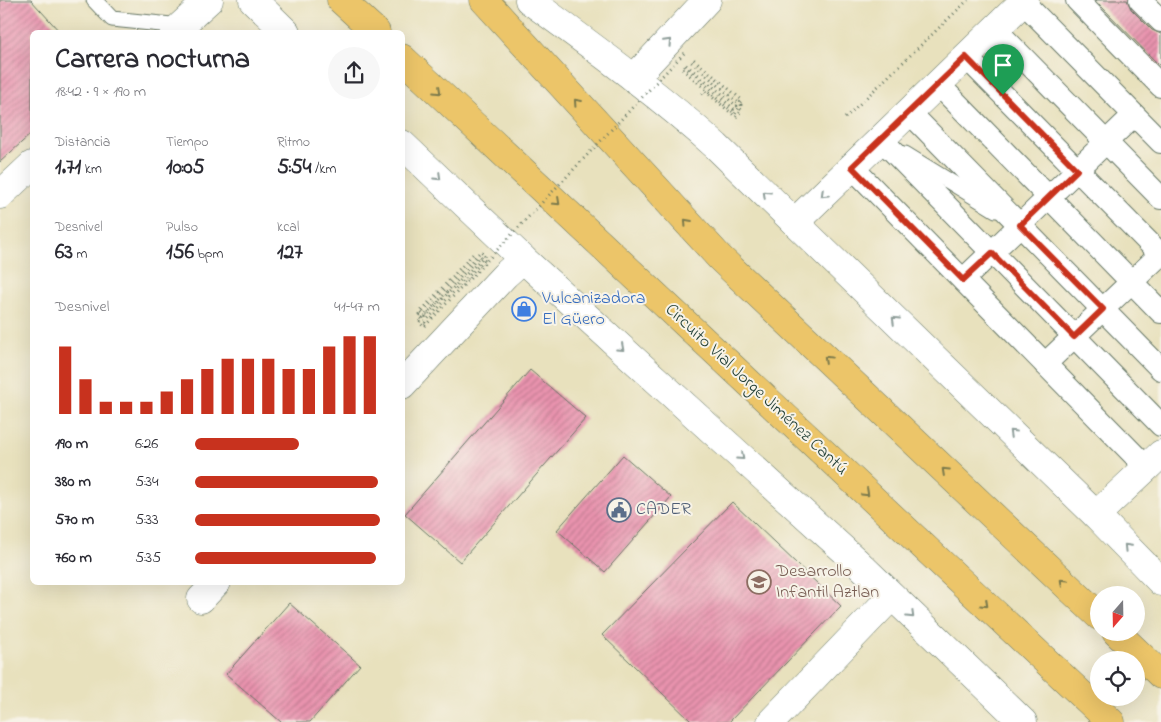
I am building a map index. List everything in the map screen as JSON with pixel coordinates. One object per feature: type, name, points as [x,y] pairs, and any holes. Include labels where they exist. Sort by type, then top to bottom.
[{"type":"main road","points":[[341,0],[374,30]]},
{"type":"main road","points":[[484,0],[720,258],[1090,607]]},
{"type":"main road","name":"Circuito Vial Jorge Jiménez Cantú","points":[[405,61],[1111,722]]},
{"type":"main road","points":[[1126,641],[1161,674]]},
{"type":"street","points":[[177,29],[208,0]]},
{"type":"street","points":[[252,0],[284,30]]},
{"type":"street","points":[[529,0],[682,115],[795,222],[1096,515],[1161,582]]},
{"type":"street","points":[[634,78],[707,0]]},
{"type":"street","points":[[1077,0],[1161,86]]},
{"type":"street","points":[[1140,0],[1161,21]]},
{"type":"street","points":[[795,222],[1024,1],[1161,142]]},
{"type":"street","points":[[994,30],[1161,198]]},
{"type":"street","points":[[966,57],[1161,254],[1046,364]]},
{"type":"street","points":[[938,84],[1161,312]]},
{"type":"street","points":[[909,112],[1161,369]]},
{"type":"street","points":[[963,280],[1134,115]]},
{"type":"street","points":[[881,139],[1161,425]]},
{"type":"street","points":[[405,147],[523,259],[856,561],[1023,722]]},
{"type":"street","points":[[0,195],[30,167]]},
{"type":"street","points":[[852,167],[1046,364],[1154,461],[1096,515]]},
{"type":"street","points":[[405,382],[523,259]]},
{"type":"street","points":[[771,722],[891,596]]},
{"type":"lane","points":[[94,0],[112,18],[177,29]]},
{"type":"lane","points":[[881,139],[1020,225]]},
{"type":"lane","points":[[881,139],[1161,425]]},
{"type":"path","points":[[845,118],[968,0]]},
{"type":"path","points":[[425,317],[471,269],[478,262],[485,255],[481,251],[419,316],[425,322],[484,260],[480,256],[425,316],[418,322],[424,327],[685,52],[742,100],[738,104],[734,109],[689,70],[681,64],[687,58],[734,100],[741,106],[738,110],[735,114],[682,70],[686,64],[728,98],[735,104],[742,110]]},
{"type":"path","points":[[445,339],[420,312],[494,232]]},
{"type":"building","points":[[0,0],[31,0],[58,30],[30,30],[30,135],[0,162]]},
{"type":"building","points":[[1095,0],[1127,0],[1131,9],[1152,30],[1161,34],[1161,67]]},
{"type":"building","points":[[530,370],[586,418],[460,562],[405,514]]},
{"type":"building","points":[[623,455],[671,497],[605,572],[557,530]]},
{"type":"building","points":[[732,502],[841,606],[729,722],[692,722],[602,635]]},
{"type":"building","points":[[289,603],[360,665],[310,722],[281,722],[226,674]]},
{"type":"place","name":"Vulcanizadora El Güero","points":[[524,309]]},
{"type":"place","name":"CADER","points":[[619,510]]},
{"type":"place","name":"Desarrollo Infantil Aztlan","points":[[759,582]]},
{"type":"route","points":[[966,57],[1003,95],[1077,170],[1020,225],[1103,309],[1074,337],[992,253],[963,280],[852,167],[966,57]]}]
